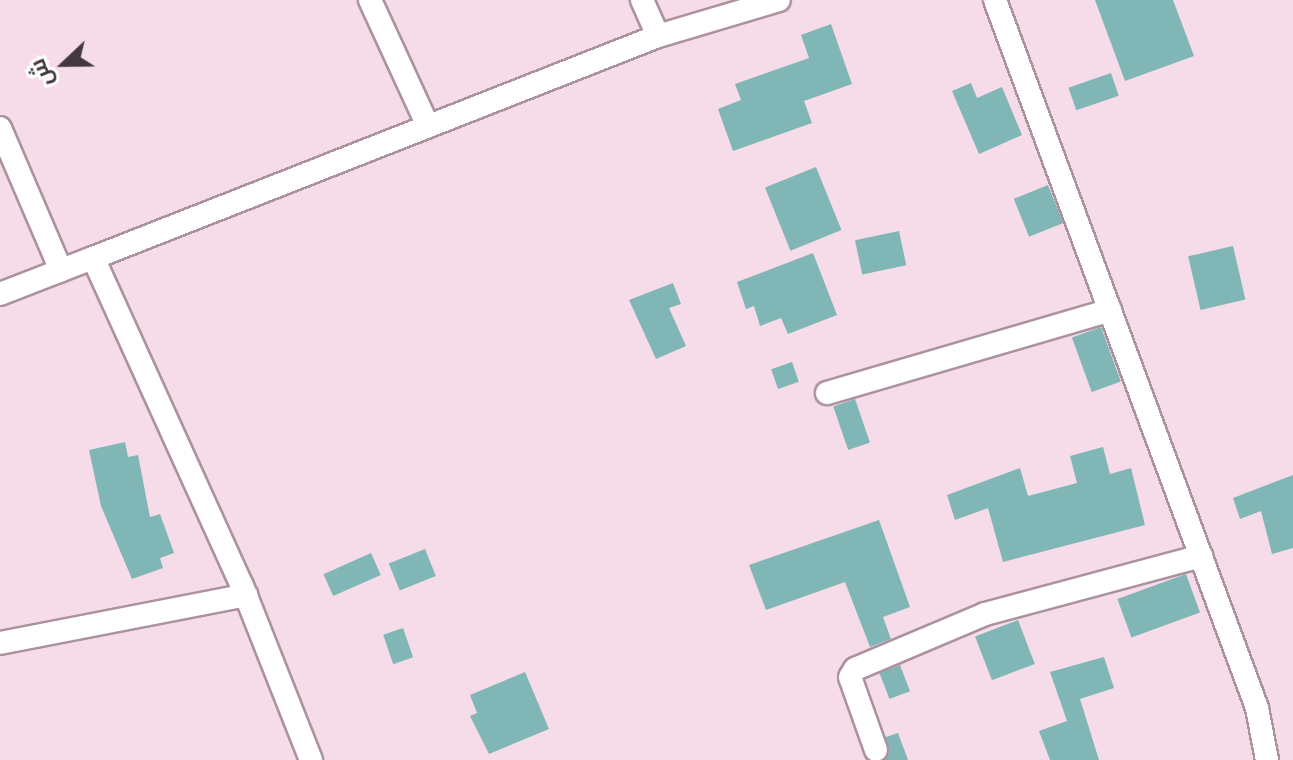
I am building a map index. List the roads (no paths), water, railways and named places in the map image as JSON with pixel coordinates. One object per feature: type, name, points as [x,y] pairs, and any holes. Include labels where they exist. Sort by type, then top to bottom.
[{"type":"street","points":[[370,0],[428,126]]},
{"type":"street","points":[[642,0],[658,36]]},
{"type":"street","points":[[0,294],[658,36],[779,0]]},
{"type":"street","points":[[995,0],[1257,708],[1267,760]]},
{"type":"street","points":[[0,128],[61,270]]},
{"type":"street","points":[[93,258],[246,595],[311,760]]},
{"type":"street","points":[[827,393],[1110,310]]},
{"type":"street","points":[[876,750],[852,688],[855,669],[985,614],[1201,556]]},
{"type":"street","points":[[0,643],[246,595]]}]
